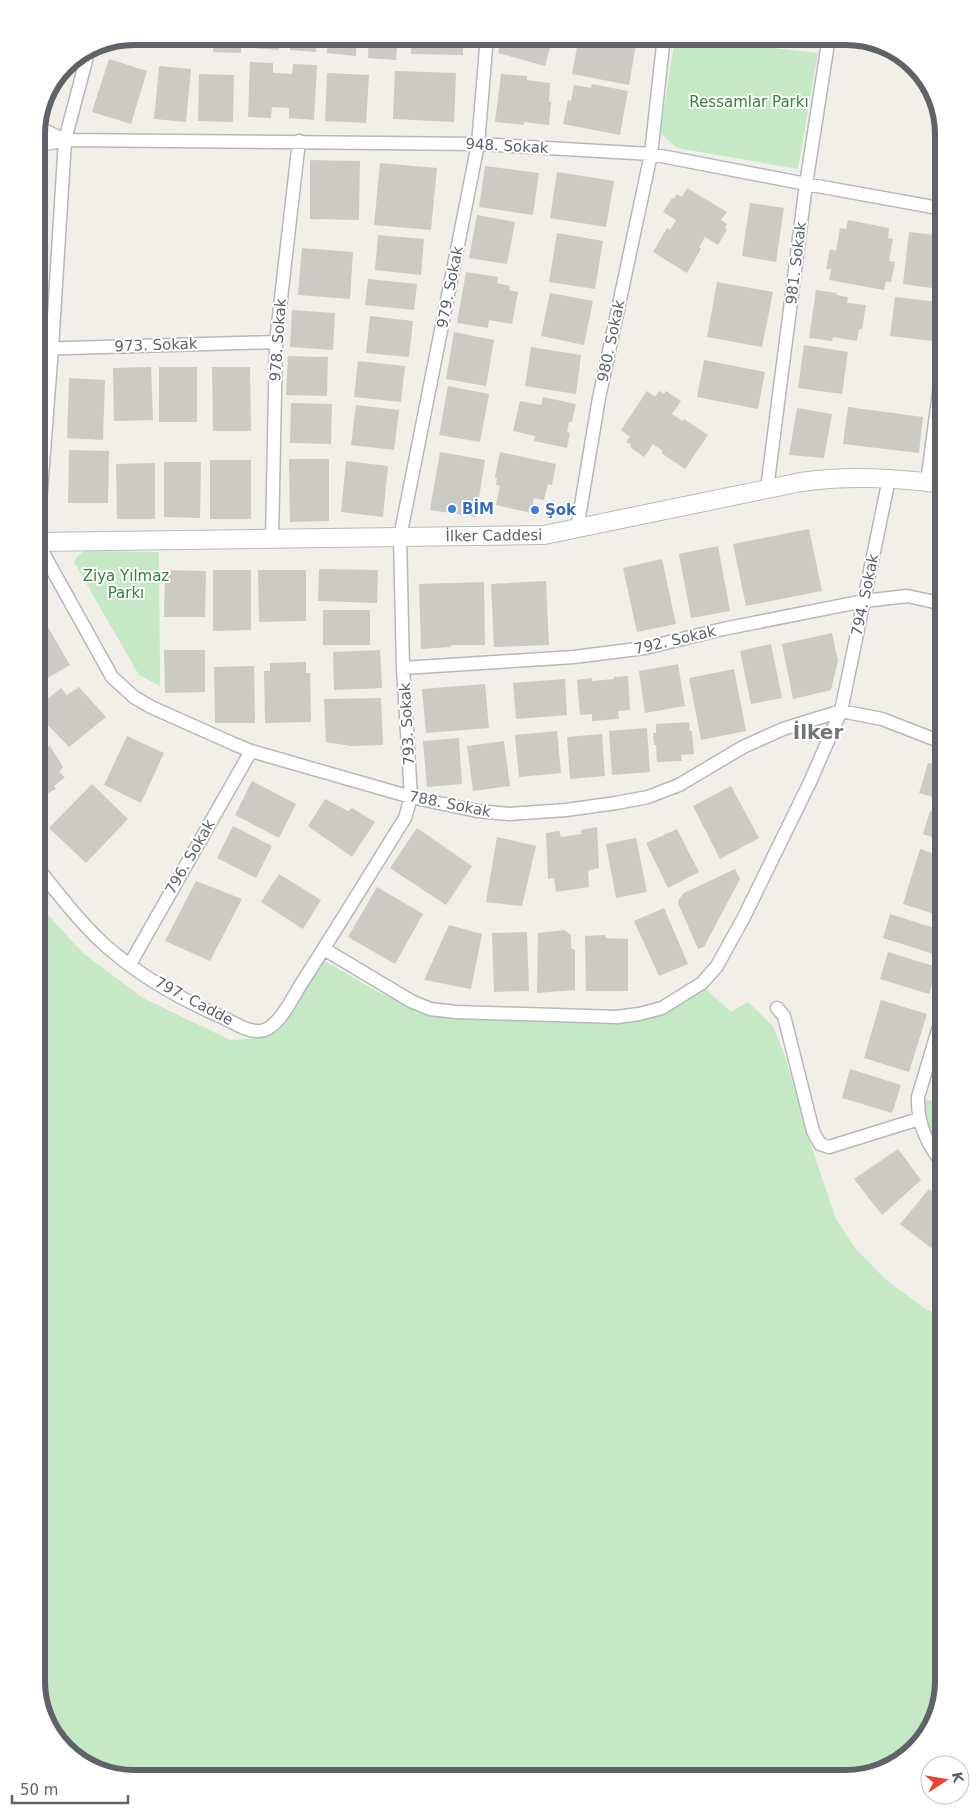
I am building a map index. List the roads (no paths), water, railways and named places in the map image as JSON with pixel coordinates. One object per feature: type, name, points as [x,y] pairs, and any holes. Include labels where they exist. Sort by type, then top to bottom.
[{"type":"main road","name":"İlker Caddesi","points":[[45,542],[518,536],[578,529],[767,489],[834,478],[889,479],[935,483]]},
{"type":"street","name":"979. Sokak","points":[[400,537],[478,144],[486,45]]},
{"type":"street","name":"980. Sokak","points":[[578,529],[599,398],[651,154],[663,45]]},
{"type":"street","name":"981. Sokak","points":[[767,489],[806,184],[828,45]]},
{"type":"street","points":[[45,439],[65,140],[86,59]]},
{"type":"street","points":[[45,131],[65,140]]},
{"type":"street","name":"948. Sokak","points":[[65,140],[478,144],[651,154],[935,207]]},
{"type":"street","points":[[45,144],[65,140]]},
{"type":"street","name":"978. Sokak","points":[[272,539],[276,342],[298,141]]},
{"type":"street","name":"973. Sokak","points":[[45,348],[276,342]]},
{"type":"street","name":"794. Sokak","points":[[324,949],[411,1001],[430,1009],[456,1012],[617,1017],[662,1008],[702,983],[717,966],[744,917],[810,782],[841,711],[889,479]]},
{"type":"street","name":"793. Sokak","points":[[324,949],[404,818],[411,797],[403,668],[400,537]]},
{"type":"street","name":"788. Sokak","points":[[45,557],[112,678],[134,697],[151,708],[251,750],[411,797],[477,811],[509,814],[566,810],[648,797],[679,785],[743,747],[783,729],[841,711],[882,720],[935,739]]},
{"type":"street","name":"792. Sokak","points":[[403,668],[574,656],[645,648],[759,621],[864,601],[907,596],[935,602]]},
{"type":"street","name":"796. Sokak","points":[[130,964],[251,750]]},
{"type":"street","name":"797. Cadde","points":[[45,877],[105,946],[164,989],[251,1030],[264,1031],[273,1025],[324,949]]},
{"type":"street","points":[[777,1008],[784,1016],[812,1131],[820,1144],[829,1147],[919,1119]]},
{"type":"street","points":[[935,1040],[918,1097],[919,1119],[924,1136],[935,1153]]},
{"type":"place","name":"BİM","points":[[452,509]]},
{"type":"place","name":"Şok","points":[[535,510]]},
{"type":"district","name":"İlker","points":[[818,732]]},
{"type":"park label","name":"Ressamlar Parkı","points":[[749,102]]},
{"type":"park label","name":"Ziya Yılmaz Parkı","points":[[126,584]]}]
